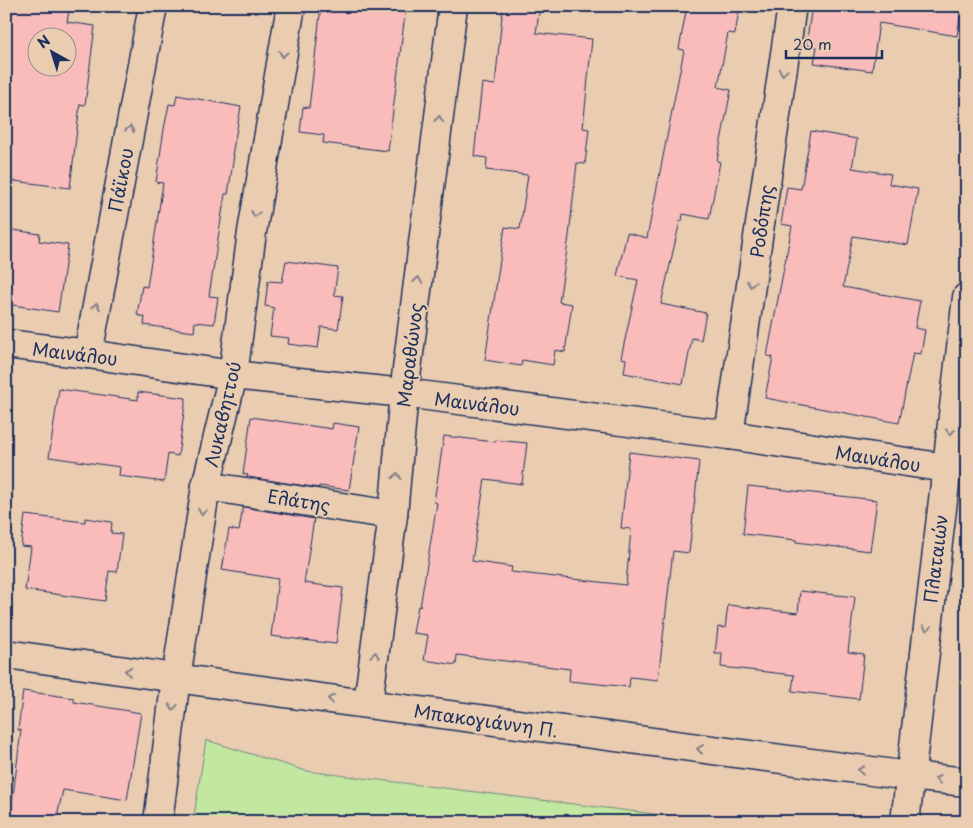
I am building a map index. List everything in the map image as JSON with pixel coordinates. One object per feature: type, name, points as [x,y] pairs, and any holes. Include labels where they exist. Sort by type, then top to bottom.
[{"type":"street","name":"Πάϊκου","points":[[88,354],[153,6]]},
{"type":"street","name":"Λυκαβηττού","points":[[158,822],[176,678],[206,486],[233,375],[252,232],[291,6]]},
{"type":"street","name":"Μαραθώνος","points":[[368,703],[393,515],[404,393],[454,6]]},
{"type":"street","name":"Ροδόπης","points":[[729,435],[792,6]]},
{"type":"street","name":"Πλαταιών","points":[[904,822],[967,297]]},
{"type":"street","name":"Μαινάλου","points":[[6,344],[233,375],[404,393],[729,435],[946,468]]},
{"type":"street","name":"Ελάτης","points":[[206,486],[393,515]]},
{"type":"street","name":"Μπακογιάννη Π.","points":[[6,654],[910,776],[967,782]]},
{"type":"green space","points":[[206,740],[306,771],[719,822],[193,822]]},
{"type":"building","points":[[6,6],[70,6],[67,22],[95,26],[85,105],[80,104],[70,188],[6,180]]},
{"type":"building","points":[[321,6],[406,6],[388,151],[323,143],[324,135],[300,132],[303,107],[309,108]]},
{"type":"building","points":[[503,6],[540,6],[536,33],[592,39],[583,128],[589,129],[585,164],[577,163],[559,302],[572,304],[565,352],[555,350],[553,365],[522,360],[521,366],[485,360],[505,227],[520,229],[528,175],[486,170],[487,158],[474,156],[482,83],[495,85]]},
{"type":"building","points":[[687,6],[740,6],[735,34],[728,33],[718,87],[731,90],[717,161],[720,162],[709,219],[683,214],[661,304],[706,313],[701,340],[692,338],[683,384],[624,373],[626,359],[621,358],[638,280],[617,276],[627,233],[647,238],[684,50],[679,49]]},
{"type":"building","points":[[812,6],[962,6],[957,36],[879,23],[872,71],[814,63],[817,47],[806,45]]},
{"type":"building","points":[[177,95],[241,107],[232,155],[234,155],[228,194],[225,194],[209,296],[218,297],[214,324],[195,322],[194,332],[144,325],[145,317],[137,315],[142,286],[147,287],[163,183],[156,182],[164,129],[169,104],[175,105]]},
{"type":"building","points":[[811,131],[857,139],[852,168],[891,174],[889,184],[918,189],[908,245],[853,236],[843,287],[920,301],[915,328],[925,330],[921,354],[913,353],[899,423],[765,398],[773,357],[767,356],[792,226],[781,224],[787,187],[801,189]]},
{"type":"building","points":[[6,229],[40,234],[39,241],[68,245],[58,312],[6,304]]},
{"type":"building","points":[[286,261],[338,268],[334,295],[343,296],[338,329],[321,327],[318,348],[288,344],[289,338],[270,336],[274,308],[265,306],[268,281],[282,282]]},
{"type":"building","points":[[59,389],[138,400],[138,392],[186,398],[178,456],[168,454],[164,482],[119,476],[120,467],[49,457]]},
{"type":"building","points":[[251,417],[332,429],[333,423],[359,427],[349,490],[319,486],[319,488],[247,477],[248,475],[243,474]]},
{"type":"building","points":[[444,436],[495,442],[496,440],[527,443],[522,484],[485,479],[472,561],[512,567],[511,572],[626,585],[631,529],[621,528],[629,452],[699,461],[689,553],[673,551],[658,680],[630,677],[629,687],[569,681],[570,669],[457,655],[456,665],[424,660],[428,635],[413,633],[418,606],[420,607],[437,503],[434,502]]},
{"type":"building","points":[[748,486],[877,500],[870,551],[743,534]]},
{"type":"building","points":[[243,507],[314,519],[304,583],[343,588],[336,644],[271,636],[278,579],[222,570],[229,529],[239,531]]},
{"type":"building","points":[[25,515],[85,522],[85,518],[112,522],[111,533],[122,534],[117,572],[109,571],[105,601],[25,590],[31,547],[21,546]]},
{"type":"building","points":[[800,591],[855,597],[848,652],[864,654],[859,699],[792,691],[794,675],[721,667],[722,654],[715,654],[718,627],[725,628],[728,605],[798,613]]},
{"type":"building","points":[[23,691],[74,698],[74,702],[141,713],[127,800],[63,790],[56,822],[10,822],[21,730],[18,730]]}]
